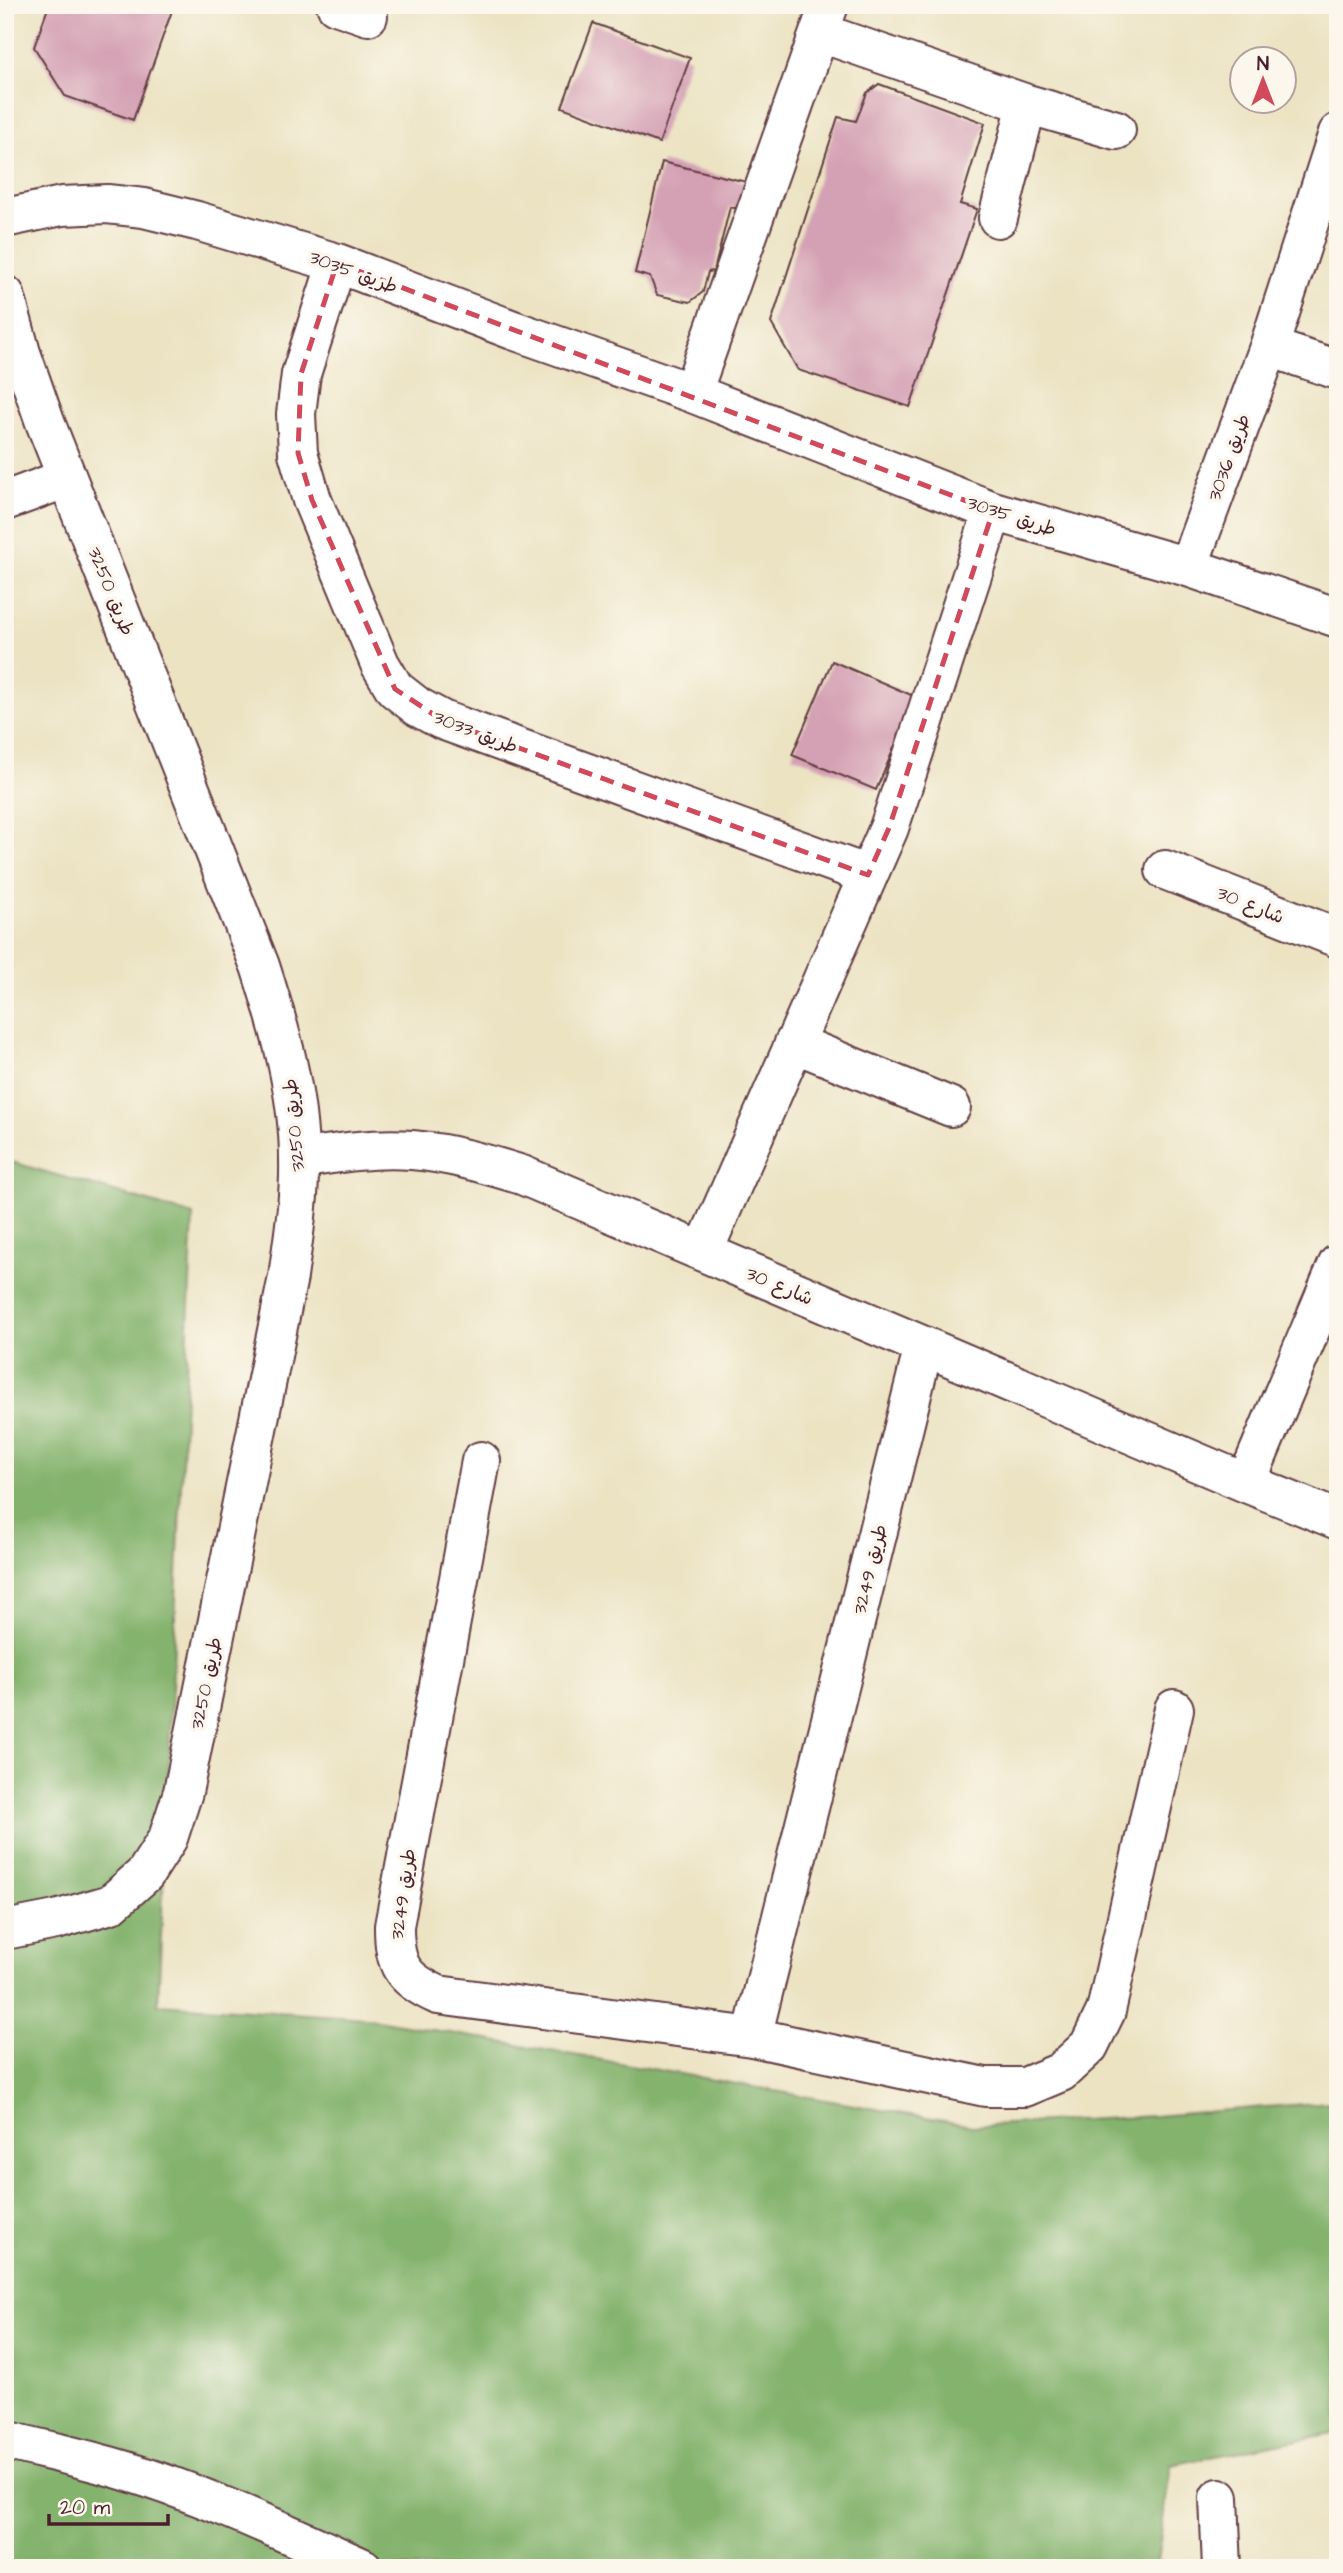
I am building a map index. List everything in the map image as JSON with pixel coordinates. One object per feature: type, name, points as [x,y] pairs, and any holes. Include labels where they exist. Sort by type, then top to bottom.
[{"type":"street","points":[[692,393],[825,19],[1027,104],[1116,130]]},
{"type":"street","points":[[998,218],[1027,104]]},
{"type":"street","name":"طريق 3036","points":[[1188,567],[1269,347],[1338,133]]},
{"type":"street","name":"طريق 3035","points":[[5,218],[62,206],[107,204],[144,208],[197,221],[337,264],[692,393],[993,511],[1188,567],[1338,618]]},
{"type":"street","name":"طريق 3033","points":[[337,264],[301,374],[296,414],[298,453],[312,500],[380,664],[395,689],[418,707],[442,720],[868,875]]},
{"type":"street","name":"طريق 3250","points":[[5,295],[21,353],[67,478],[260,966],[282,1034],[300,1159],[288,1277],[183,1792],[168,1838],[145,1874],[111,1904],[56,1920],[5,1930]]},
{"type":"street","points":[[1269,347],[1338,370]]},
{"type":"street","points":[[5,501],[67,478]]},
{"type":"street","points":[[703,1252],[889,828],[993,511]]},
{"type":"street","name":"شارع 30","points":[[1165,870],[1338,938]]},
{"type":"street","points":[[794,1043],[951,1107]]},
{"type":"street","name":"شارع 30","points":[[300,1159],[355,1150],[412,1150],[468,1159],[522,1175],[1338,1520]]},
{"type":"street","points":[[1247,1483],[1338,1264]]},
{"type":"street","name":"طريق 3249","points":[[752,2037],[924,1346]]},
{"type":"street","name":"طريق 3249","points":[[481,1461],[394,1926],[394,1948],[402,1969],[417,1986],[438,1995],[752,2037],[985,2087],[1025,2087],[1061,2072],[1089,2046],[1106,2011],[1174,1709]]},
{"type":"street","points":[[5,2440],[111,2466],[179,2490],[246,2515],[363,2568]]},
{"type":"street","points":[[1219,2498],[1222,2568]]},
{"type":"highlighted area","points":[[337,263],[993,511],[889,828],[868,875],[442,720],[395,689],[312,500],[298,453],[301,374]]},
{"type":"green space","points":[[5,1160],[193,1215],[158,2004],[366,2018],[972,2126],[1155,2116],[1330,2102],[1338,2098],[1338,2432],[1171,2465],[1156,2568],[5,2568]]},
{"type":"building","points":[[49,5],[174,5],[133,120],[65,96],[34,47]]},
{"type":"building","points":[[593,23],[690,58],[659,143],[562,107]]},
{"type":"building","points":[[879,84],[985,123],[960,204],[977,209],[910,407],[798,370],[771,323],[838,117],[856,121],[867,93]]},
{"type":"building","points":[[662,162],[755,184],[748,211],[730,207],[714,271],[708,272],[703,292],[690,302],[657,295],[650,277],[635,273]]},
{"type":"building","points":[[832,661],[916,697],[876,790],[792,755]]}]
